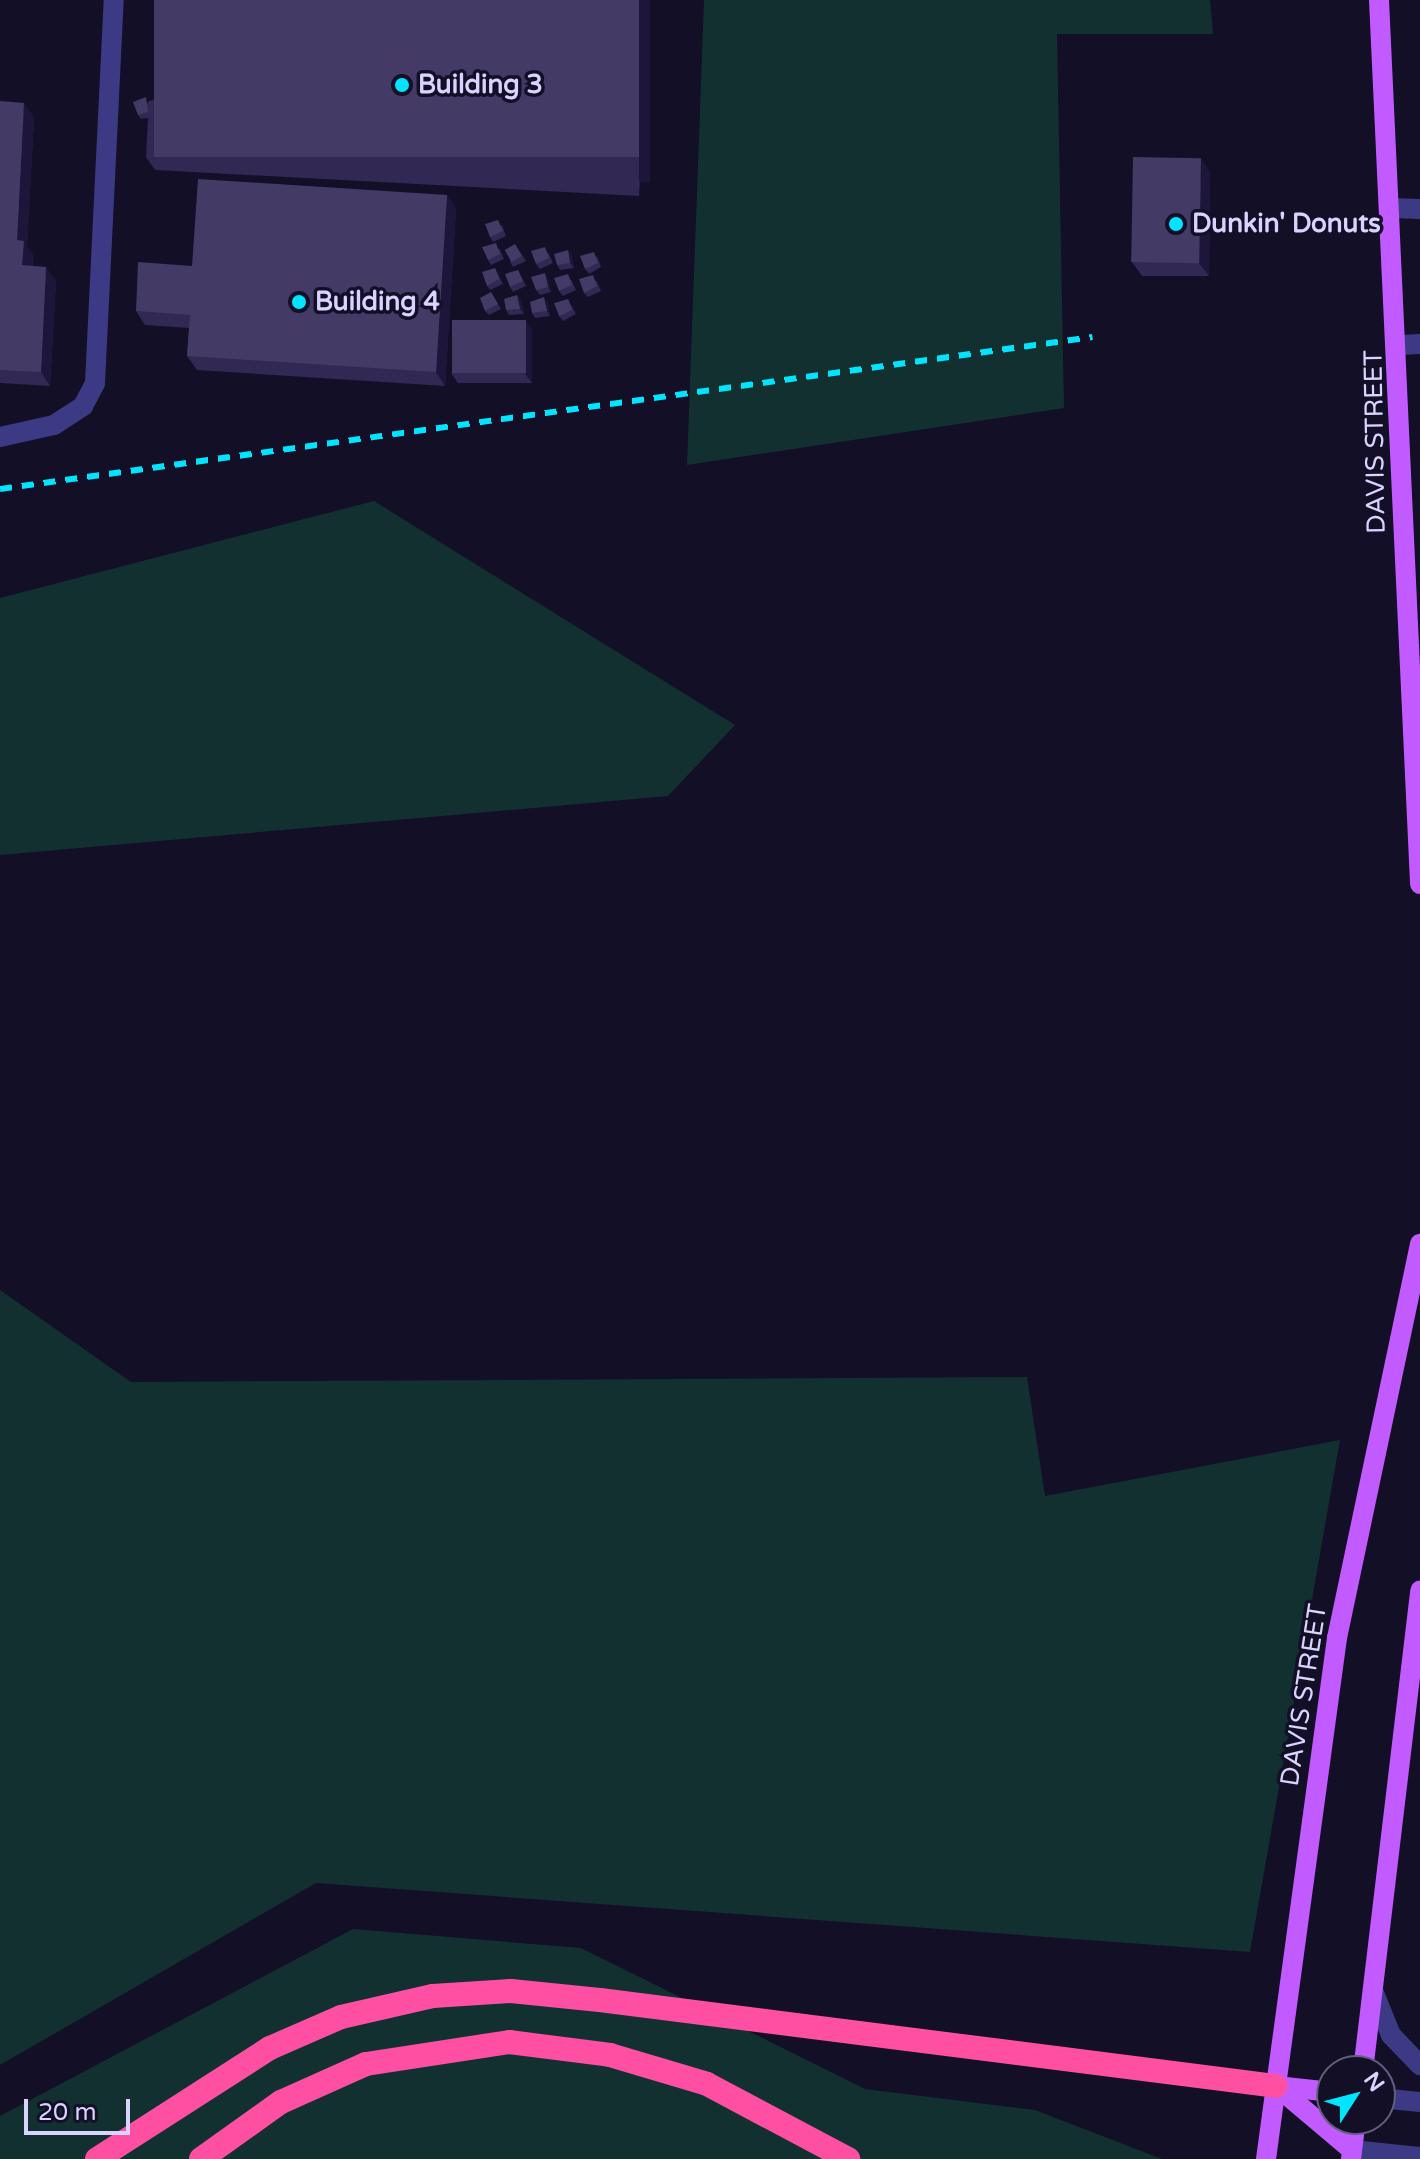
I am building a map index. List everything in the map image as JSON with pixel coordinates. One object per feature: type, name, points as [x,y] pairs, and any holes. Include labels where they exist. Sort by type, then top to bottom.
[{"type":"highway","points":[[97,2159],[270,2048],[341,2017],[433,1996],[511,1991],[1276,2086]]},
{"type":"highway","points":[[201,2159],[281,2102],[366,2064],[509,2042],[610,2055],[707,2084],[848,2159]]},
{"type":"main road","name":"DAVIS STREET","points":[[1379,0],[1391,208],[1410,345],[1420,884]]},
{"type":"main road","name":"DAVIS STREET","points":[[1266,2159],[1337,1638],[1420,1244]]},
{"type":"main road","points":[[1365,2055],[1420,1590]]},
{"type":"main road","points":[[1276,2086],[1316,2090]]},
{"type":"main road","points":[[1276,2086],[1351,2155]]},
{"type":"main road","points":[[1351,2155],[1354,2135]]},
{"type":"street","points":[[0,437],[54,425],[83,406],[95,383],[114,0]]},
{"type":"street","points":[[1391,208],[1420,209]]},
{"type":"street","points":[[1374,1993],[1391,2035],[1420,2065]]},
{"type":"street","points":[[1396,2100],[1420,2102]]},
{"type":"street","points":[[1351,2155],[1420,2157]]},
{"type":"green space","points":[[704,0],[1210,0],[1213,34],[1057,34],[1064,408],[687,465]]},
{"type":"green space","points":[[374,501],[735,725],[668,796],[0,855],[0,598]]},
{"type":"green space","points":[[0,1290],[131,1382],[1027,1377],[1045,1496],[1340,1440],[1250,1952],[316,1883],[0,2065]]},
{"type":"green space","points":[[353,1929],[581,1948],[865,2089],[1035,2110],[1162,2159],[0,2159],[0,2116]]},
{"type":"building","name":"Building 3","points":[[154,0],[639,0],[639,157],[154,157]]},
{"type":"building","points":[[146,97],[148,112],[138,115],[133,102]]},
{"type":"building","points":[[0,101],[24,103],[17,240],[24,241],[22,265],[46,267],[41,372],[0,370]]},
{"type":"building","name":"Dunkin' Donuts","points":[[1133,157],[1201,158],[1199,263],[1131,262]]},
{"type":"building","name":"Building 4","points":[[198,179],[447,195],[436,372],[187,356],[190,315],[136,311],[138,262],[192,266]]},
{"type":"building","points":[[498,220],[503,231],[490,237],[485,224]]},
{"type":"building","points":[[496,243],[500,254],[488,260],[482,247]]},
{"type":"building","points":[[515,244],[522,256],[512,262],[505,250]]},
{"type":"building","points":[[545,247],[549,258],[536,264],[531,251]]},
{"type":"building","points":[[568,250],[570,263],[557,265],[554,254]]},
{"type":"building","points":[[594,252],[598,263],[585,269],[580,256]]},
{"type":"building","points":[[495,268],[499,279],[487,286],[482,272]]},
{"type":"building","points":[[518,270],[523,281],[510,287],[505,274]]},
{"type":"building","points":[[545,273],[548,287],[536,290],[531,277]]},
{"type":"building","points":[[568,274],[572,285],[559,291],[554,278]]},
{"type":"building","points":[[593,275],[597,286],[584,293],[579,279]]},
{"type":"building","points":[[491,292],[498,304],[485,311],[480,298]]},
{"type":"building","points":[[517,295],[520,309],[506,310],[504,299]]},
{"type":"building","points":[[544,297],[547,311],[532,313],[530,302]]},
{"type":"building","points":[[568,299],[572,310],[559,316],[554,303]]},
{"type":"building","points":[[452,320],[526,320],[526,373],[452,373]]},
{"type":"railway","points":[[0,489],[1092,337]]},
{"type":"place","name":"Building 3","points":[[402,85]]},
{"type":"place","name":"Dunkin' Donuts","points":[[1176,224]]},
{"type":"place","name":"Building 4","points":[[299,302]]}]
